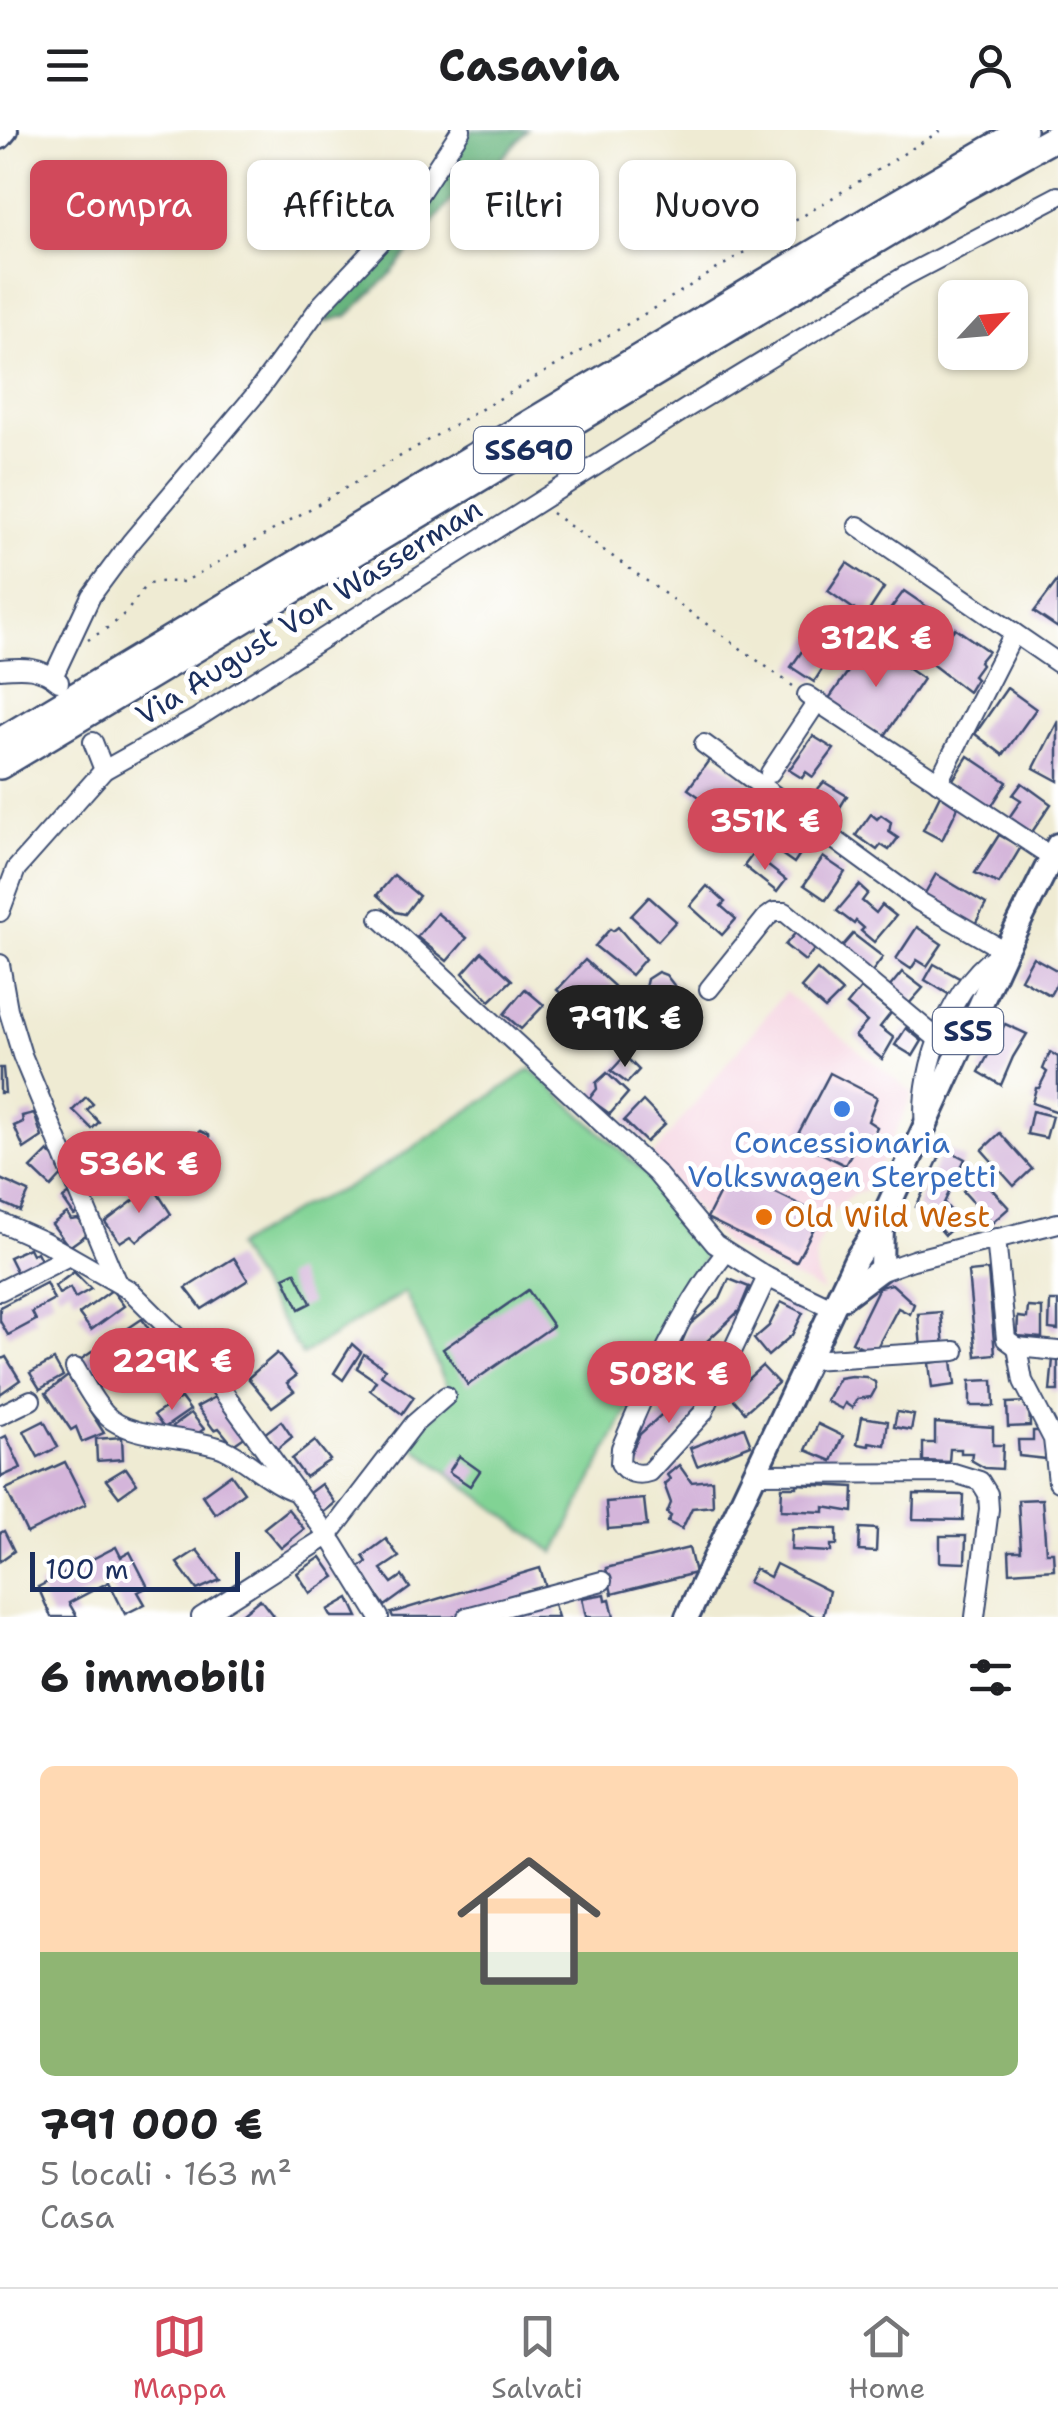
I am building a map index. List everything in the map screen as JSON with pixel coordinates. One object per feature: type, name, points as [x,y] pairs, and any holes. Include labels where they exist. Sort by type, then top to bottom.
[{"type":"highway","name":"SS690","points":[[0,741],[1023,130]]},
{"type":"highway","name":"SS690","points":[[0,766],[962,189],[1058,136]]},
{"type":"main road","points":[[0,137],[6,130]]},
{"type":"main road","name":"SS5","points":[[687,1617],[836,1305],[871,1263],[882,1220],[1055,851]]},
{"type":"street","points":[[0,668],[29,666],[57,674],[91,596],[131,542],[255,395],[321,305],[404,217],[461,130]]},
{"type":"street","name":"Via August Von Wasserman","points":[[0,912],[16,869],[104,770],[196,718],[905,276],[1058,196]]},
{"type":"street","points":[[858,526],[1058,664]]},
{"type":"street","points":[[938,782],[1014,634]]},
{"type":"street","points":[[770,773],[812,699],[938,782],[1055,851]]},
{"type":"street","points":[[93,742],[104,770]]},
{"type":"street","points":[[704,744],[920,902],[1005,951]]},
{"type":"street","points":[[709,989],[766,918],[774,912],[785,912],[939,1040]]},
{"type":"street","points":[[380,918],[656,1173],[705,1234],[726,1252],[767,1277],[836,1305]]},
{"type":"street","points":[[925,1125],[925,1082],[956,1003],[975,974],[1005,951]]},
{"type":"street","points":[[0,964],[8,1010],[22,1055],[116,1281]]},
{"type":"street","points":[[0,1222],[116,1281],[143,1302],[209,1370],[328,1536],[379,1617]]},
{"type":"street","points":[[871,1263],[912,1260],[1058,1223]]},
{"type":"street","points":[[996,1238],[1003,1331],[1009,1343],[1058,1351]]},
{"type":"street","points":[[726,1252],[684,1310],[621,1448],[620,1463],[629,1472],[649,1472],[698,1420],[767,1277]]},
{"type":"street","points":[[0,1291],[69,1256]]},
{"type":"street","points":[[1017,1347],[1022,1376],[1056,1439],[1058,1482]]},
{"type":"street","points":[[810,1360],[955,1351]]},
{"type":"street","points":[[75,1368],[112,1420],[220,1448],[275,1484],[295,1492]]},
{"type":"street","points":[[201,1617],[328,1536],[414,1424],[446,1396]]},
{"type":"street","points":[[0,1415],[31,1400]]},
{"type":"street","points":[[756,1474],[954,1474],[977,1479],[986,1490],[989,1509],[975,1617]]},
{"type":"street","points":[[467,1617],[602,1581]]},
{"type":"path","points":[[57,674],[122,616],[143,585],[153,581],[184,582],[633,322],[942,130]]},
{"type":"path","points":[[537,503],[812,699]]},
{"type":"shaded area","points":[[785,992],[913,1093],[870,1188],[850,1196],[833,1210],[815,1256],[816,1275],[823,1292],[725,1244],[651,1157]]},
{"type":"green space","points":[[472,130],[527,130],[501,160],[451,160]]},
{"type":"green space","points":[[450,161],[450,202],[430,226],[430,189]]},
{"type":"green space","points":[[385,250],[410,250],[347,316],[324,322]]},
{"type":"green space","points":[[531,1069],[671,1196],[679,1232],[710,1246],[555,1553],[407,1442],[452,1398],[405,1292],[302,1355],[235,1247],[300,1207],[348,1187],[402,1155]]},
{"type":"building","points":[[847,563],[884,588],[865,617],[828,591]]},
{"type":"building","points":[[1058,580],[1058,628],[1034,612]]},
{"type":"building","points":[[904,591],[942,617],[919,653],[877,627]]},
{"type":"building","points":[[827,615],[848,629],[814,682],[791,667]]},
{"type":"building","points":[[955,628],[988,651],[979,662],[981,665],[973,676],[976,679],[968,692],[929,662]]},
{"type":"building","points":[[869,642],[923,679],[884,737],[828,700]]},
{"type":"building","points":[[1007,688],[1036,709],[1003,755],[975,734]]},
{"type":"building","points":[[1058,721],[1058,781],[1034,768]]},
{"type":"building","points":[[813,736],[834,749],[813,777],[806,772],[802,778],[789,770]]},
{"type":"building","points":[[712,756],[816,830],[794,863],[688,789]]},
{"type":"building","points":[[968,756],[1007,782],[989,810],[950,784]]},
{"type":"building","points":[[824,782],[847,796],[836,814],[810,798]]},
{"type":"building","points":[[1022,783],[1051,804],[1030,835],[1008,819],[1021,800],[1013,795]]},
{"type":"building","points":[[940,795],[958,807],[942,840],[923,830]]},
{"type":"building","points":[[871,814],[891,822],[889,832],[898,838],[889,850],[881,845],[877,850],[856,835]]},
{"type":"building","points":[[999,835],[1021,847],[999,884],[975,873]]},
{"type":"building","points":[[753,854],[786,880],[777,892],[744,866]]},
{"type":"building","points":[[823,857],[845,872],[826,900],[804,885]]},
{"type":"building","points":[[936,874],[986,904],[974,926],[924,895]]},
{"type":"building","points":[[394,875],[419,896],[405,914],[396,912],[377,895]]},
{"type":"building","points":[[859,885],[868,893],[862,901],[876,913],[882,905],[896,916],[874,942],[856,921],[854,924],[837,911]]},
{"type":"building","points":[[707,886],[736,919],[722,935],[690,906]]},
{"type":"building","points":[[649,897],[676,921],[658,941],[631,916]]},
{"type":"building","points":[[437,913],[467,938],[447,961],[417,937]]},
{"type":"building","points":[[618,927],[645,959],[631,975],[595,946],[610,929]]},
{"type":"building","points":[[917,927],[942,944],[927,966],[917,960],[911,969],[896,959]]},
{"type":"building","points":[[798,930],[817,946],[805,961],[785,945]]},
{"type":"building","points":[[853,934],[883,957],[871,973],[839,950]]},
{"type":"building","points":[[482,952],[512,980],[490,1001],[463,973]]},
{"type":"building","points":[[1033,957],[1058,971],[1058,981],[1050,995],[1021,979]]},
{"type":"building","points":[[585,960],[614,986],[587,1016],[557,990]]},
{"type":"building","points":[[934,964],[961,979],[950,995],[925,980]]},
{"type":"building","points":[[817,970],[842,992],[825,1009],[801,988]]},
{"type":"building","points":[[658,972],[666,975],[684,998],[674,1012],[645,988],[647,979]]},
{"type":"building","points":[[902,972],[923,988],[907,1006],[888,989]]},
{"type":"building","points":[[861,988],[891,1013],[880,1027],[894,1038],[882,1059],[855,1036],[867,1022],[847,1005]]},
{"type":"building","points":[[525,989],[544,1005],[521,1029],[504,1014]]},
{"type":"building","points":[[627,1003],[652,1025],[640,1044],[625,1030],[621,1034],[609,1024]]},
{"type":"building","points":[[1005,1024],[1027,1034],[1001,1085],[979,1072]]},
{"type":"building","points":[[906,1028],[922,1041],[913,1056],[895,1045]]},
{"type":"building","points":[[1050,1052],[1058,1057],[1058,1112],[1032,1103],[1047,1072],[1043,1069]]},
{"type":"building","points":[[625,1056],[639,1070],[627,1083],[611,1071]]},
{"type":"building","points":[[3,1068],[5,1093],[0,1093]]},
{"type":"building","points":[[607,1073],[628,1093],[610,1114],[589,1099],[597,1089],[596,1083]]},
{"type":"building","name":"Concessionaria Volkswagen Sterpetti","points":[[830,1073],[877,1097],[868,1121],[877,1127],[867,1148],[856,1145],[845,1165],[795,1140]]},
{"type":"building","points":[[86,1097],[93,1104],[87,1110],[99,1122],[92,1129],[73,1110]]},
{"type":"building","points":[[643,1101],[665,1124],[646,1142],[624,1121]]},
{"type":"building","points":[[1032,1111],[1052,1116],[1046,1138],[1027,1134]]},
{"type":"building","points":[[34,1113],[42,1137],[24,1149],[14,1126],[23,1122],[22,1116]]},
{"type":"building","points":[[200,1131],[209,1135],[210,1144],[196,1161],[187,1161],[198,1168],[185,1176],[169,1170],[168,1159],[175,1154],[174,1142]]},
{"type":"building","points":[[1000,1133],[1032,1169],[1014,1186],[982,1150]]},
{"type":"building","points":[[124,1138],[140,1161],[131,1168],[114,1145]]},
{"type":"building","points":[[944,1148],[965,1159],[944,1203],[960,1221],[945,1235],[916,1207]]},
{"type":"building","points":[[48,1151],[63,1166],[59,1169],[64,1173],[51,1187],[31,1168]]},
{"type":"building","name":"Old Wild West","points":[[731,1171],[821,1215],[796,1262],[707,1218]]},
{"type":"building","points":[[980,1176],[1009,1208],[992,1223],[963,1191]]},
{"type":"building","points":[[0,1179],[29,1192],[20,1211],[0,1202]]},
{"type":"building","points":[[153,1186],[171,1214],[137,1241],[131,1235],[120,1242],[105,1222]]},
{"type":"building","points":[[73,1192],[82,1212],[74,1215],[63,1199]]},
{"type":"building","points":[[67,1213],[90,1232],[69,1247],[52,1224]]},
{"type":"building","points":[[29,1248],[32,1254],[37,1252],[44,1266],[19,1277],[9,1257]]},
{"type":"building","points":[[234,1258],[248,1280],[202,1309],[186,1288]]},
{"type":"building","points":[[988,1270],[995,1354],[976,1356],[968,1272]]},
{"type":"building","points":[[74,1272],[91,1289],[75,1298],[70,1288],[59,1294],[55,1286]]},
{"type":"building","points":[[295,1272],[311,1303],[299,1309],[284,1277]]},
{"type":"building","points":[[729,1279],[749,1287],[739,1311],[705,1343],[696,1365],[676,1356],[689,1325],[720,1299]]},
{"type":"building","points":[[46,1283],[54,1300],[32,1312],[36,1320],[8,1335],[0,1321],[0,1307]]},
{"type":"building","points":[[892,1284],[914,1304],[910,1314],[898,1308],[874,1353],[852,1342],[879,1287]]},
{"type":"building","points":[[112,1290],[124,1306],[91,1330],[79,1314]]},
{"type":"building","points":[[528,1290],[553,1326],[468,1385],[443,1349]]},
{"type":"building","points":[[1050,1301],[1058,1301],[1058,1330],[1049,1329]]},
{"type":"building","points":[[781,1302],[803,1313],[792,1335],[768,1356],[754,1339],[769,1326]]},
{"type":"building","points":[[1028,1307],[1042,1308],[1042,1338],[1017,1336],[1018,1317],[1027,1318]]},
{"type":"building","points":[[941,1312],[944,1347],[921,1348],[918,1314]]},
{"type":"building","points":[[142,1319],[163,1350],[139,1366],[118,1335]]},
{"type":"building","points":[[105,1343],[123,1369],[99,1387],[80,1360]]},
{"type":"building","points":[[352,1344],[361,1352],[343,1380],[334,1373]]},
{"type":"building","points":[[277,1353],[296,1376],[287,1383],[294,1391],[272,1407],[248,1378]]},
{"type":"building","points":[[364,1354],[385,1369],[381,1375],[414,1397],[402,1414],[370,1390],[376,1381],[357,1368]]},
{"type":"building","points":[[6,1357],[20,1380],[0,1394],[0,1360]]},
{"type":"building","points":[[1053,1359],[1058,1359],[1058,1391],[1050,1391]]},
{"type":"building","points":[[54,1360],[63,1376],[40,1389],[30,1373]]},
{"type":"building","points":[[952,1360],[955,1385],[932,1388],[929,1363]]},
{"type":"building","points":[[190,1366],[203,1386],[189,1394],[175,1373]]},
{"type":"building","points":[[762,1366],[778,1383],[745,1412],[730,1395]]},
{"type":"building","points":[[68,1376],[104,1433],[82,1442],[76,1427],[71,1430],[46,1393]]},
{"type":"building","points":[[851,1376],[875,1382],[871,1397],[857,1399],[852,1408],[845,1403],[842,1409],[826,1401],[839,1378]]},
{"type":"building","points":[[690,1377],[710,1387],[695,1417],[647,1470],[627,1460],[640,1434],[680,1398]]},
{"type":"building","points":[[993,1380],[994,1406],[970,1406],[970,1381]]},
{"type":"building","points":[[219,1395],[246,1436],[233,1445],[219,1428],[214,1430],[197,1407]]},
{"type":"building","points":[[181,1398],[190,1410],[164,1428],[154,1415]]},
{"type":"building","points":[[1029,1402],[1030,1426],[1008,1427],[1007,1403]]},
{"type":"building","points":[[897,1412],[914,1415],[911,1430],[894,1427]]},
{"type":"building","points":[[191,1413],[204,1429],[194,1436],[177,1433],[173,1426]]},
{"type":"building","points":[[862,1417],[888,1421],[885,1445],[857,1444]]},
{"type":"building","points":[[44,1421],[58,1447],[38,1457],[24,1431]]},
{"type":"building","points":[[281,1421],[292,1437],[275,1451],[264,1434]]},
{"type":"building","points":[[935,1423],[993,1427],[993,1445],[1003,1445],[1002,1469],[985,1468],[971,1460],[972,1453],[961,1453],[961,1449],[950,1449],[949,1462],[923,1461],[923,1443],[935,1443]]},
{"type":"building","points":[[818,1424],[843,1436],[832,1461],[806,1450]]},
{"type":"building","points":[[744,1427],[751,1445],[697,1466],[690,1448]]},
{"type":"building","points":[[1033,1431],[1044,1431],[1047,1459],[1019,1456],[1018,1440],[1033,1440]]},
{"type":"building","points":[[6,1436],[21,1468],[1,1477],[0,1439]]},
{"type":"building","points":[[122,1437],[123,1459],[97,1461],[96,1439]]},
{"type":"building","points":[[315,1441],[330,1460],[305,1477],[292,1459]]},
{"type":"building","points":[[459,1456],[480,1471],[470,1486],[449,1472]]},
{"type":"building","points":[[65,1462],[86,1504],[27,1533],[6,1489]]},
{"type":"building","points":[[679,1465],[691,1482],[712,1480],[713,1506],[692,1508],[682,1529],[668,1522],[671,1503],[664,1484],[670,1479],[667,1475]]},
{"type":"building","points":[[126,1468],[137,1484],[119,1497],[106,1480]]},
{"type":"building","points":[[231,1474],[244,1492],[215,1514],[202,1495]]},
{"type":"building","points":[[321,1484],[335,1503],[319,1516],[305,1496]]},
{"type":"building","points":[[782,1487],[854,1487],[853,1512],[824,1507],[824,1512],[781,1510]]},
{"type":"building","points":[[914,1494],[964,1495],[963,1520],[913,1519]]},
{"type":"building","points":[[644,1499],[647,1526],[608,1529],[606,1502]]},
{"type":"building","points":[[1042,1499],[1046,1552],[1053,1552],[1054,1569],[1010,1572],[1009,1551],[1021,1551],[1018,1500]]},
{"type":"building","points":[[288,1509],[304,1529],[281,1548],[264,1528]]},
{"type":"building","points":[[860,1528],[877,1529],[876,1552],[859,1551]]},
{"type":"building","points":[[792,1529],[837,1529],[837,1545],[831,1545],[831,1552],[791,1550]]},
{"type":"building","points":[[4,1531],[14,1551],[0,1561],[0,1533]]},
{"type":"building","points":[[940,1536],[966,1536],[965,1563],[940,1562]]},
{"type":"building","points":[[386,1539],[399,1557],[381,1569],[392,1583],[402,1576],[410,1588],[385,1606],[358,1568],[367,1562],[363,1556]]},
{"type":"building","points":[[116,1547],[121,1557],[130,1552],[148,1587],[138,1592],[145,1604],[125,1614],[109,1582],[69,1603],[77,1617],[51,1617],[38,1587]]},
{"type":"building","points":[[689,1548],[695,1573],[612,1594],[606,1568]]},
{"type":"building","points":[[197,1550],[220,1580],[197,1590],[177,1563]]},
{"type":"building","points":[[321,1557],[335,1577],[310,1593],[297,1573]]},
{"type":"building","points":[[776,1564],[829,1591],[823,1617],[748,1582],[755,1569],[770,1577]]},
{"type":"building","points":[[540,1568],[546,1587],[527,1591],[529,1597],[452,1617],[393,1617],[391,1613]]},
{"type":"building","points":[[605,1594],[614,1617],[586,1617],[582,1598]]},
{"type":"building","points":[[349,1598],[358,1617],[332,1617],[328,1610]]},
{"type":"building","points":[[260,1599],[274,1617],[238,1617]]},
{"type":"building","points":[[553,1601],[558,1617],[503,1617],[503,1616]]},
{"type":"place","name":"Concessionaria Volkswagen Sterpetti","points":[[842,1109]]},
{"type":"place","name":"Old Wild West","points":[[764,1217]]}]
